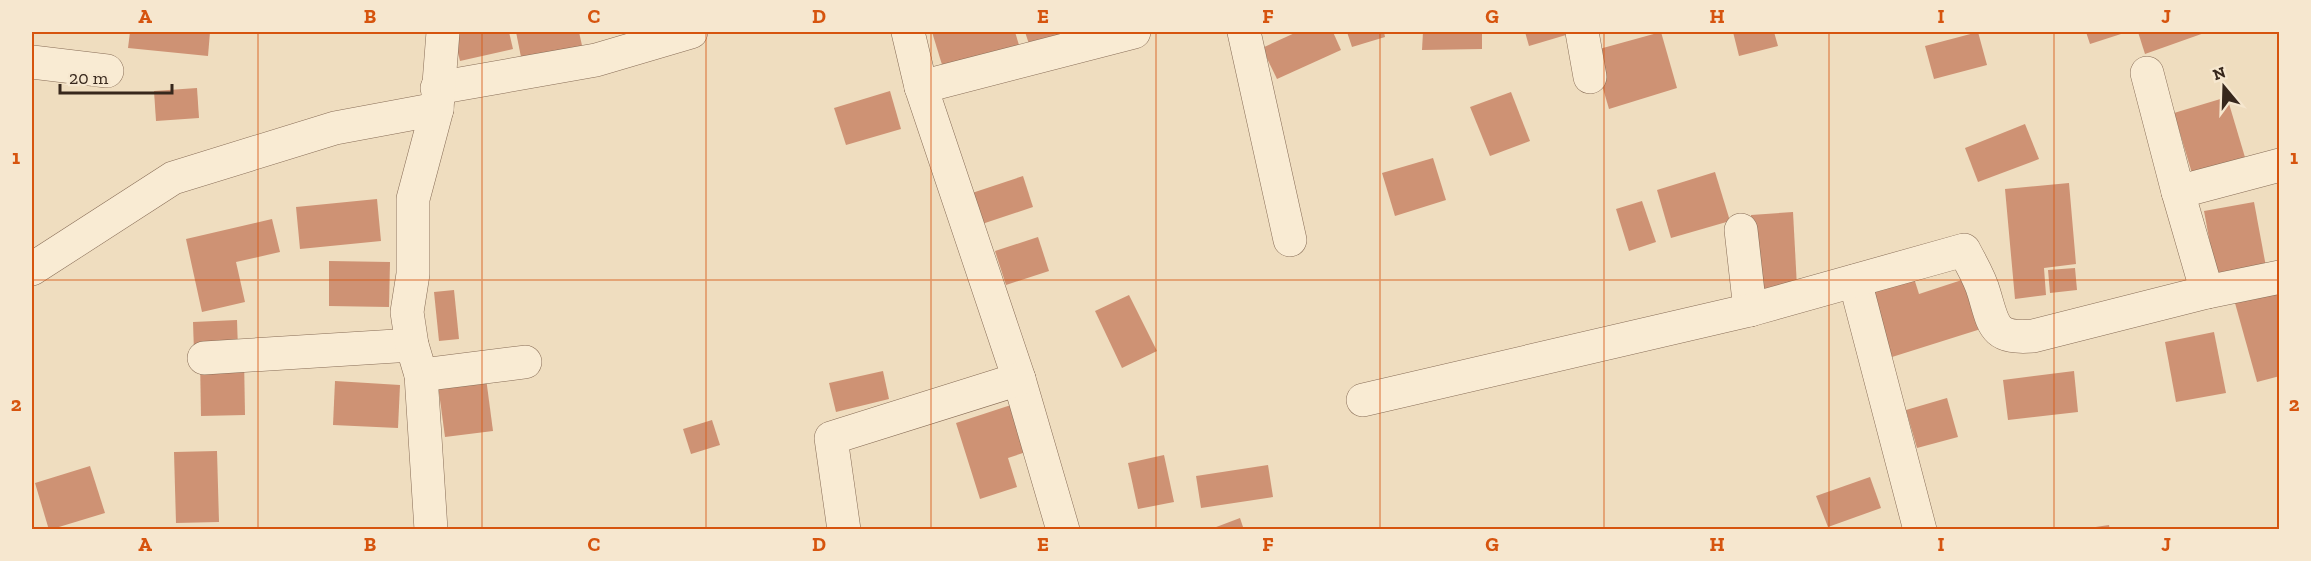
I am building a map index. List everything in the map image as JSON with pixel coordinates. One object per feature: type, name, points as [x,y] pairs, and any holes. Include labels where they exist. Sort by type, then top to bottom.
[{"type":"street","points":[[431,530],[416,360],[407,312],[412,274],[413,199],[437,98],[443,32]]},
{"type":"street","points":[[32,269],[173,178],[437,98],[596,60],[691,32]]},
{"type":"street","points":[[908,32],[921,87],[1019,380],[1063,530]]},
{"type":"street","points":[[921,87],[1134,32]]},
{"type":"street","points":[[1244,32],[1290,240]]},
{"type":"street","points":[[1582,32],[1590,77]]},
{"type":"street","points":[[32,62],[107,71]]},
{"type":"street","points":[[2147,73],[2207,292]]},
{"type":"street","points":[[2178,192],[2280,165]]},
{"type":"street","points":[[1741,230],[1750,310]]},
{"type":"street","points":[[1363,400],[1750,310],[1964,250],[1984,291],[1992,322],[2002,334],[2015,338],[2032,336],[2207,292],[2280,278]]},
{"type":"street","points":[[1855,281],[1920,530]]},
{"type":"street","points":[[204,358],[525,362]]},
{"type":"street","points":[[844,530],[831,438],[1019,380]]},
{"type":"building","points":[[130,32],[210,32],[208,56],[128,48]]},
{"type":"building","points":[[453,32],[509,32],[513,49],[460,61]]},
{"type":"building","points":[[516,32],[579,32],[583,50],[522,62]]},
{"type":"building","points":[[932,32],[1015,32],[1019,45],[943,68]]},
{"type":"building","points":[[1025,32],[1068,32],[1029,44]]},
{"type":"building","points":[[1297,32],[1333,32],[1341,50],[1277,79],[1262,48]]},
{"type":"building","points":[[1347,32],[1384,32],[1385,37],[1352,47]]},
{"type":"building","points":[[1423,32],[1482,32],[1482,49],[1422,50]]},
{"type":"building","points":[[1525,32],[1565,32],[1566,35],[1529,46]]},
{"type":"building","points":[[1661,32],[1677,88],[1609,109],[1592,51]]},
{"type":"building","points":[[1733,32],[1774,32],[1778,46],[1739,56]]},
{"type":"building","points":[[1978,32],[1987,65],[1934,79],[1925,46]]},
{"type":"building","points":[[2086,32],[2120,32],[2121,34],[2090,44]]},
{"type":"building","points":[[2138,32],[2207,32],[2145,54]]},
{"type":"building","points":[[197,88],[199,118],[156,121],[154,91]]},
{"type":"building","points":[[890,91],[901,129],[846,145],[834,108]]},
{"type":"building","points":[[1511,92],[1530,141],[1490,156],[1470,107]]},
{"type":"building","points":[[2227,97],[2247,164],[2194,180],[2174,113]]},
{"type":"building","points":[[2025,124],[2039,159],[1978,182],[1965,148]]},
{"type":"building","points":[[1433,158],[1446,200],[1395,216],[1382,173]]},
{"type":"building","points":[[1715,172],[1730,221],[1671,238],[1657,190]]},
{"type":"building","points":[[1023,176],[1033,207],[973,227],[963,196]]},
{"type":"building","points":[[2069,183],[2076,264],[2044,268],[2046,295],[2015,299],[2005,189]]},
{"type":"building","points":[[377,199],[381,241],[300,249],[296,207]]},
{"type":"building","points":[[1642,201],[1656,242],[1629,251],[1616,209]]},
{"type":"building","points":[[2254,202],[2267,272],[2217,281],[2204,211]]},
{"type":"building","points":[[1793,212],[1797,287],[1756,289],[1751,215]]},
{"type":"building","points":[[272,219],[280,252],[236,262],[245,302],[202,312],[186,239]]},
{"type":"building","points":[[1038,237],[1049,271],[1006,285],[995,251]]},
{"type":"building","points":[[329,261],[390,262],[389,307],[329,306]]},
{"type":"building","points":[[2075,268],[2077,290],[2050,293],[2048,270]]},
{"type":"building","points":[[1912,272],[1919,294],[1968,278],[1984,328],[1892,357],[1870,286]]},
{"type":"building","points":[[454,290],[459,339],[439,341],[434,292]]},
{"type":"building","points":[[2280,290],[2280,376],[2257,382],[2235,303]]},
{"type":"building","points":[[1129,295],[1157,351],[1122,368],[1095,311]]},
{"type":"building","points":[[237,320],[238,350],[194,352],[193,322]]},
{"type":"building","points":[[2214,332],[2226,393],[2176,402],[2165,342]]},
{"type":"building","points":[[244,357],[245,415],[201,416],[200,358]]},
{"type":"building","points":[[883,371],[889,399],[836,412],[829,383]]},
{"type":"building","points":[[2074,371],[2078,412],[2008,420],[2003,380]]},
{"type":"building","points":[[486,378],[493,431],[445,437],[438,385]]},
{"type":"building","points":[[335,381],[400,385],[398,428],[333,425]]},
{"type":"building","points":[[1947,398],[1958,437],[1917,448],[1906,410]]},
{"type":"building","points":[[1011,405],[1026,452],[1008,458],[1017,487],[980,499],[956,423]]},
{"type":"building","points":[[712,420],[720,445],[691,454],[683,429]]},
{"type":"building","points":[[217,451],[219,522],[176,523],[174,452]]},
{"type":"building","points":[[1164,455],[1174,502],[1138,509],[1128,463]]},
{"type":"building","points":[[1268,465],[1273,497],[1201,508],[1196,476]]},
{"type":"building","points":[[90,466],[105,513],[49,530],[35,483]]},
{"type":"building","points":[[1870,477],[1881,508],[1828,527],[1816,496]]},
{"type":"building","points":[[1240,518],[1244,530],[1211,530],[1211,529]]},
{"type":"building","points":[[2109,525],[2110,530],[2089,530],[2089,528]]}]
